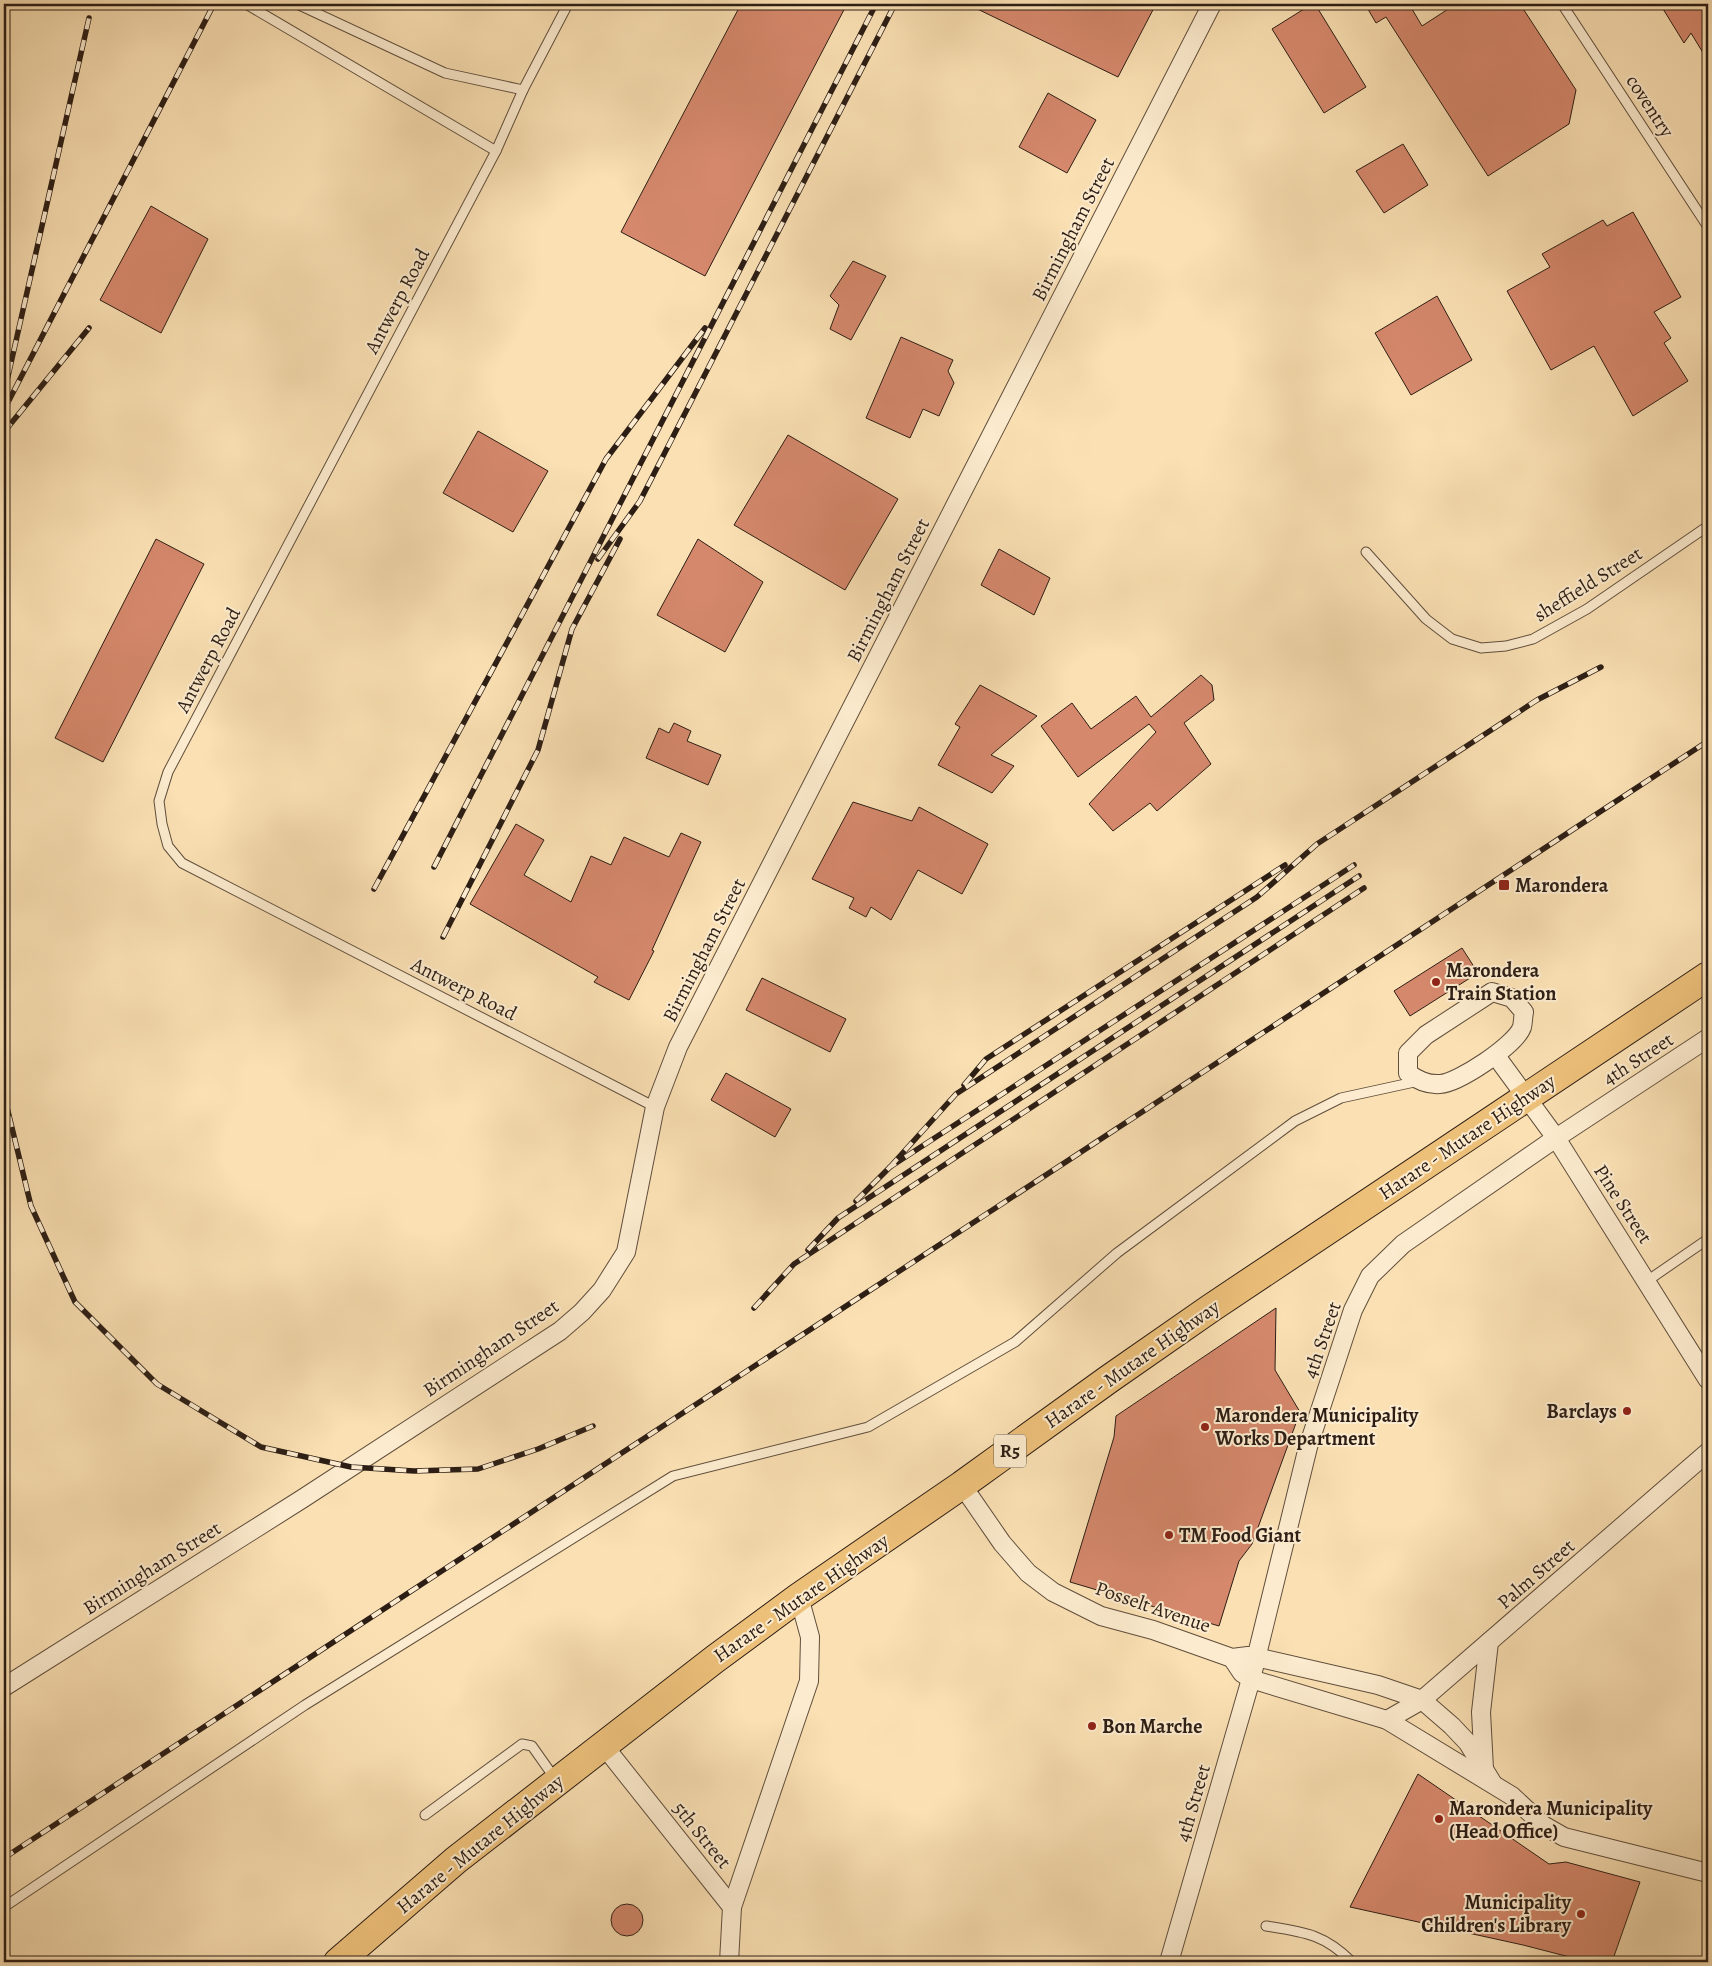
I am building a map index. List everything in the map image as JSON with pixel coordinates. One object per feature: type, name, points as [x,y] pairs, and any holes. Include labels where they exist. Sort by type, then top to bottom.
[{"type":"highway","name":"Harare - Mutare Highway","points":[[338,1962],[456,1860],[715,1659],[799,1597],[962,1485],[1188,1324],[1708,976]]},
{"type":"street","name":"Birmingham Street","points":[[4,1687],[302,1499],[560,1331],[602,1290],[626,1252],[655,1107],[678,1047],[1212,4]]},
{"type":"street","points":[[1492,992],[1512,998],[1524,1012],[1522,1029],[1496,1056],[1464,1075],[1440,1084],[1419,1081],[1408,1073],[1408,1053],[1426,1035],[1492,992]]},
{"type":"street","name":"4th Street","points":[[1169,1962],[1251,1679],[1308,1447],[1353,1310],[1370,1276],[1403,1244],[1556,1138],[1708,1038]]},
{"type":"street","name":"Pine Street","points":[[1496,1056],[1556,1138],[1708,1380]]},
{"type":"street","name":"Palm Street","points":[[1387,1720],[1422,1700],[1708,1452]]},
{"type":"street","name":"Posselt Avenue","points":[[962,1485],[1002,1544],[1028,1573],[1054,1592],[1101,1616],[1153,1630],[1232,1658],[1256,1657],[1378,1686],[1422,1700],[1463,1738],[1493,1784]]},
{"type":"street","points":[[729,1962],[732,1907],[809,1681],[810,1637],[799,1597]]},
{"type":"street","points":[[1484,1769],[1481,1712],[1490,1642]]},
{"type":"street","name":"Posselt Avenue","points":[[1232,1658],[1242,1673],[1251,1679],[1387,1720],[1512,1796],[1543,1825],[1564,1837],[1708,1873]]},
{"type":"street","name":"5th Street","points":[[604,1746],[732,1907]]},
{"type":"lane","points":[[246,4],[496,151]]},
{"type":"lane","points":[[296,4],[445,73],[523,90]]},
{"type":"lane","name":"Antwerp Road","points":[[568,4],[523,90],[496,151],[168,772],[158,802],[168,846],[182,863],[655,1107]]},
{"type":"lane","name":"coventry","points":[[1562,4],[1708,228]]},
{"type":"lane","name":"sheffield Street","points":[[1366,552],[1426,619],[1452,639],[1482,648],[1506,646],[1533,639],[1586,609],[1708,526]]},
{"type":"lane","points":[[4,1906],[305,1705],[673,1476],[868,1426],[1015,1342],[1117,1253],[1295,1121],[1341,1098],[1419,1081]]},
{"type":"lane","points":[[1647,1282],[1708,1239]]},
{"type":"lane","points":[[425,1814],[522,1744],[532,1746],[557,1782]]},
{"type":"lane","points":[[1266,1926],[1307,1933],[1336,1946],[1352,1962]]},
{"type":"building","points":[[741,4],[847,4],[705,276],[621,232]]},
{"type":"building","points":[[967,4],[1156,4],[1118,77]]},
{"type":"building","points":[[1312,4],[1315,4],[1366,87],[1324,113],[1272,29]]},
{"type":"building","points":[[1365,4],[1409,4],[1422,26],[1456,4],[1520,4],[1576,90],[1569,124],[1488,176],[1386,17],[1376,23]]},
{"type":"building","points":[[1660,4],[1708,4],[1708,61],[1691,33],[1684,43]]},
{"type":"building","points":[[1048,93],[1096,120],[1067,173],[1019,147]]},
{"type":"building","points":[[1403,144],[1428,185],[1384,213],[1356,171]]},
{"type":"building","points":[[151,206],[208,239],[161,333],[100,300]]},
{"type":"building","points":[[1633,212],[1681,297],[1654,312],[1671,338],[1664,343],[1688,381],[1633,416],[1594,346],[1551,370],[1507,291],[1550,267],[1542,254],[1603,220],[1607,226]]},
{"type":"building","points":[[853,261],[886,276],[851,340],[830,329],[839,305],[830,296]]},
{"type":"building","points":[[1437,296],[1472,360],[1411,395],[1375,333]]},
{"type":"building","points":[[901,337],[953,360],[948,371],[954,383],[939,416],[923,409],[910,438],[866,418]]},
{"type":"building","points":[[478,431],[548,471],[513,532],[443,493]]},
{"type":"building","points":[[788,435],[898,499],[845,590],[734,525]]},
{"type":"building","points":[[156,539],[204,564],[103,762],[55,738]]},
{"type":"building","points":[[698,539],[763,582],[725,652],[657,615]]},
{"type":"building","points":[[999,549],[1050,578],[1034,615],[981,585]]},
{"type":"building","points":[[1201,675],[1212,685],[1214,700],[1184,723],[1211,764],[1157,811],[1150,803],[1113,831],[1089,804],[1156,732],[1149,724],[1078,777],[1041,726],[1072,703],[1091,729],[1136,696],[1151,717]]},
{"type":"building","points":[[980,685],[1037,716],[991,755],[1014,766],[992,793],[938,765],[960,727],[955,724]]},
{"type":"building","points":[[674,723],[691,731],[687,741],[721,755],[708,785],[646,758],[659,728],[669,733]]},
{"type":"building","points":[[853,802],[912,821],[919,807],[988,844],[962,894],[918,870],[891,920],[871,907],[866,917],[849,908],[854,898],[812,879]]},
{"type":"building","points":[[516,824],[544,840],[524,875],[571,902],[591,856],[611,865],[624,837],[669,857],[681,833],[701,842],[652,950],[654,951],[629,1000],[594,982],[598,977],[470,904]]},
{"type":"building","name":"Marondera Train Station","points":[[1462,948],[1478,973],[1410,1016],[1394,991]]},
{"type":"building","points":[[762,978],[846,1019],[830,1052],[746,1010]]},
{"type":"building","points":[[726,1073],[791,1109],[775,1137],[711,1100]]},
{"type":"building","points":[[1276,1308],[1275,1370],[1300,1412],[1252,1544],[1239,1561],[1219,1626],[1070,1582],[1114,1437],[1116,1416]]},
{"type":"building","name":"Marondera Municipality (Head Office)","points":[[1418,1774],[1549,1864],[1566,1862],[1640,1882],[1612,1962],[1589,1962],[1523,1945],[1350,1907]]},
{"type":"building","points":[[627,1904],[638,1909],[643,1920],[638,1931],[627,1936],[616,1931],[611,1920],[616,1909]]},
{"type":"railway","points":[[4,410],[214,4]]},
{"type":"railway","points":[[434,867],[876,4]]},
{"type":"railway","points":[[598,559],[640,501],[895,4]]},
{"type":"railway","points":[[4,394],[89,18]]},
{"type":"railway","points":[[4,432],[89,328]]},
{"type":"railway","points":[[374,889],[606,459],[705,328]]},
{"type":"railway","points":[[443,937],[538,750],[572,629],[620,539]]},
{"type":"railway","points":[[890,1167],[956,1094],[1257,897],[1317,844],[1537,700],[1601,667]]},
{"type":"railway","points":[[4,1858],[1708,741]]},
{"type":"railway","points":[[964,1085],[986,1059],[1285,865]]},
{"type":"railway","points":[[856,1201],[890,1167],[1354,865]]},
{"type":"railway","points":[[808,1250],[838,1218],[1359,876]]},
{"type":"railway","points":[[754,1308],[794,1264],[1364,888]]},
{"type":"railway","points":[[4,1095],[31,1206],[75,1302],[157,1384],[261,1447],[351,1467],[414,1471],[478,1469],[538,1449],[593,1426]]},
{"type":"place","name":"Marondera","points":[[1504,885]]},
{"type":"place","name":"Marondera Train Station","points":[[1436,982]]},
{"type":"place","name":"Barclays","points":[[1627,1411]]},
{"type":"place","name":"Marondera Municipality Works Department","points":[[1205,1427]]},
{"type":"place","name":"TM Food Giant","points":[[1169,1535]]},
{"type":"place","name":"Bon Marche","points":[[1092,1726]]},
{"type":"place","name":"Marondera Municipality (Head Office)","points":[[1439,1819]]},
{"type":"place","name":"Municipality Children's Library","points":[[1581,1914]]}]
